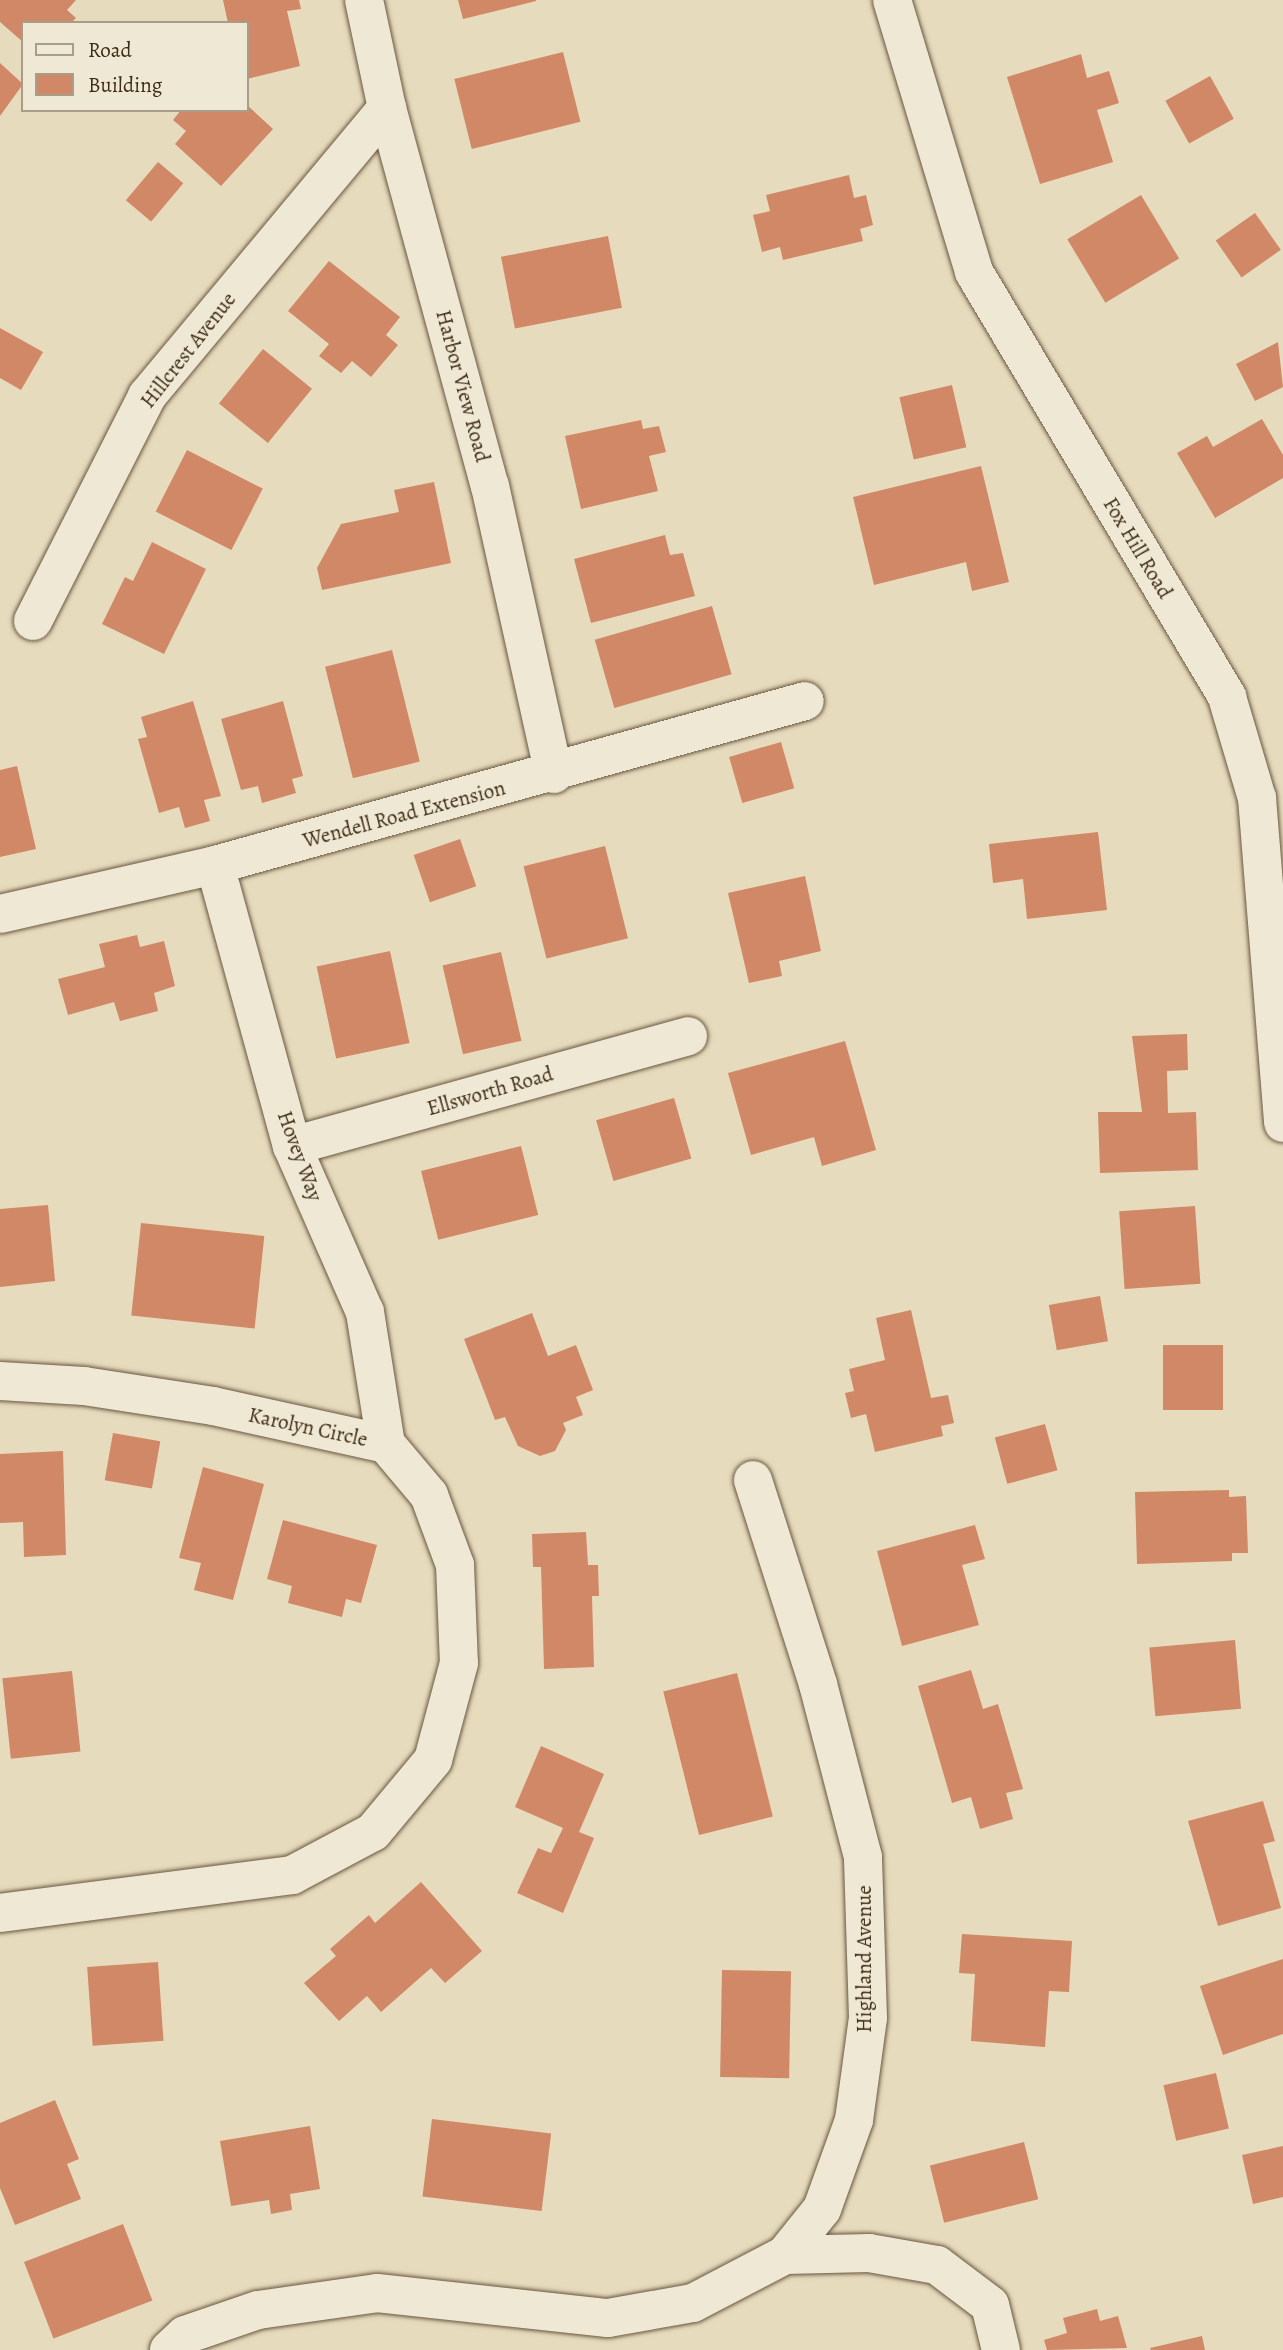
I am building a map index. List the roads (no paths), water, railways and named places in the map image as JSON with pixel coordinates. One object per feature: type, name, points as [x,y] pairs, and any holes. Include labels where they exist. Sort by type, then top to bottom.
[{"type":"street","name":"Harbor View Road","points":[[364,0],[387,108],[490,486],[554,774]]},
{"type":"street","name":"Fox Hill Road","points":[[892,0],[974,272],[1227,697],[1257,798],[1283,1123]]},
{"type":"street","name":"Hillcrest Avenue","points":[[33,621],[147,396],[387,108]]},
{"type":"street","name":"Wendell Road Extension","points":[[0,914],[215,865],[554,774],[805,701]]},
{"type":"street","name":"Hovey Way","points":[[215,865],[292,1146],[365,1312],[386,1444]]},
{"type":"street","name":"Ellsworth Road","points":[[292,1146],[688,1036]]},
{"type":"street","name":"Karolyn Circle","points":[[0,1381],[84,1386],[213,1406],[386,1444],[429,1495],[455,1565],[459,1664],[433,1760],[373,1832],[292,1875],[0,1913]]},
{"type":"street","name":"Highland Avenue","points":[[169,2350],[185,2335],[258,2310],[377,2293],[608,2318],[693,2303],[785,2255],[822,2209],[854,2120],[868,2018],[863,1857],[818,1684],[753,1480]]},
{"type":"street","points":[[785,2255],[869,2253],[937,2265],[990,2305],[1000,2350]]}]
